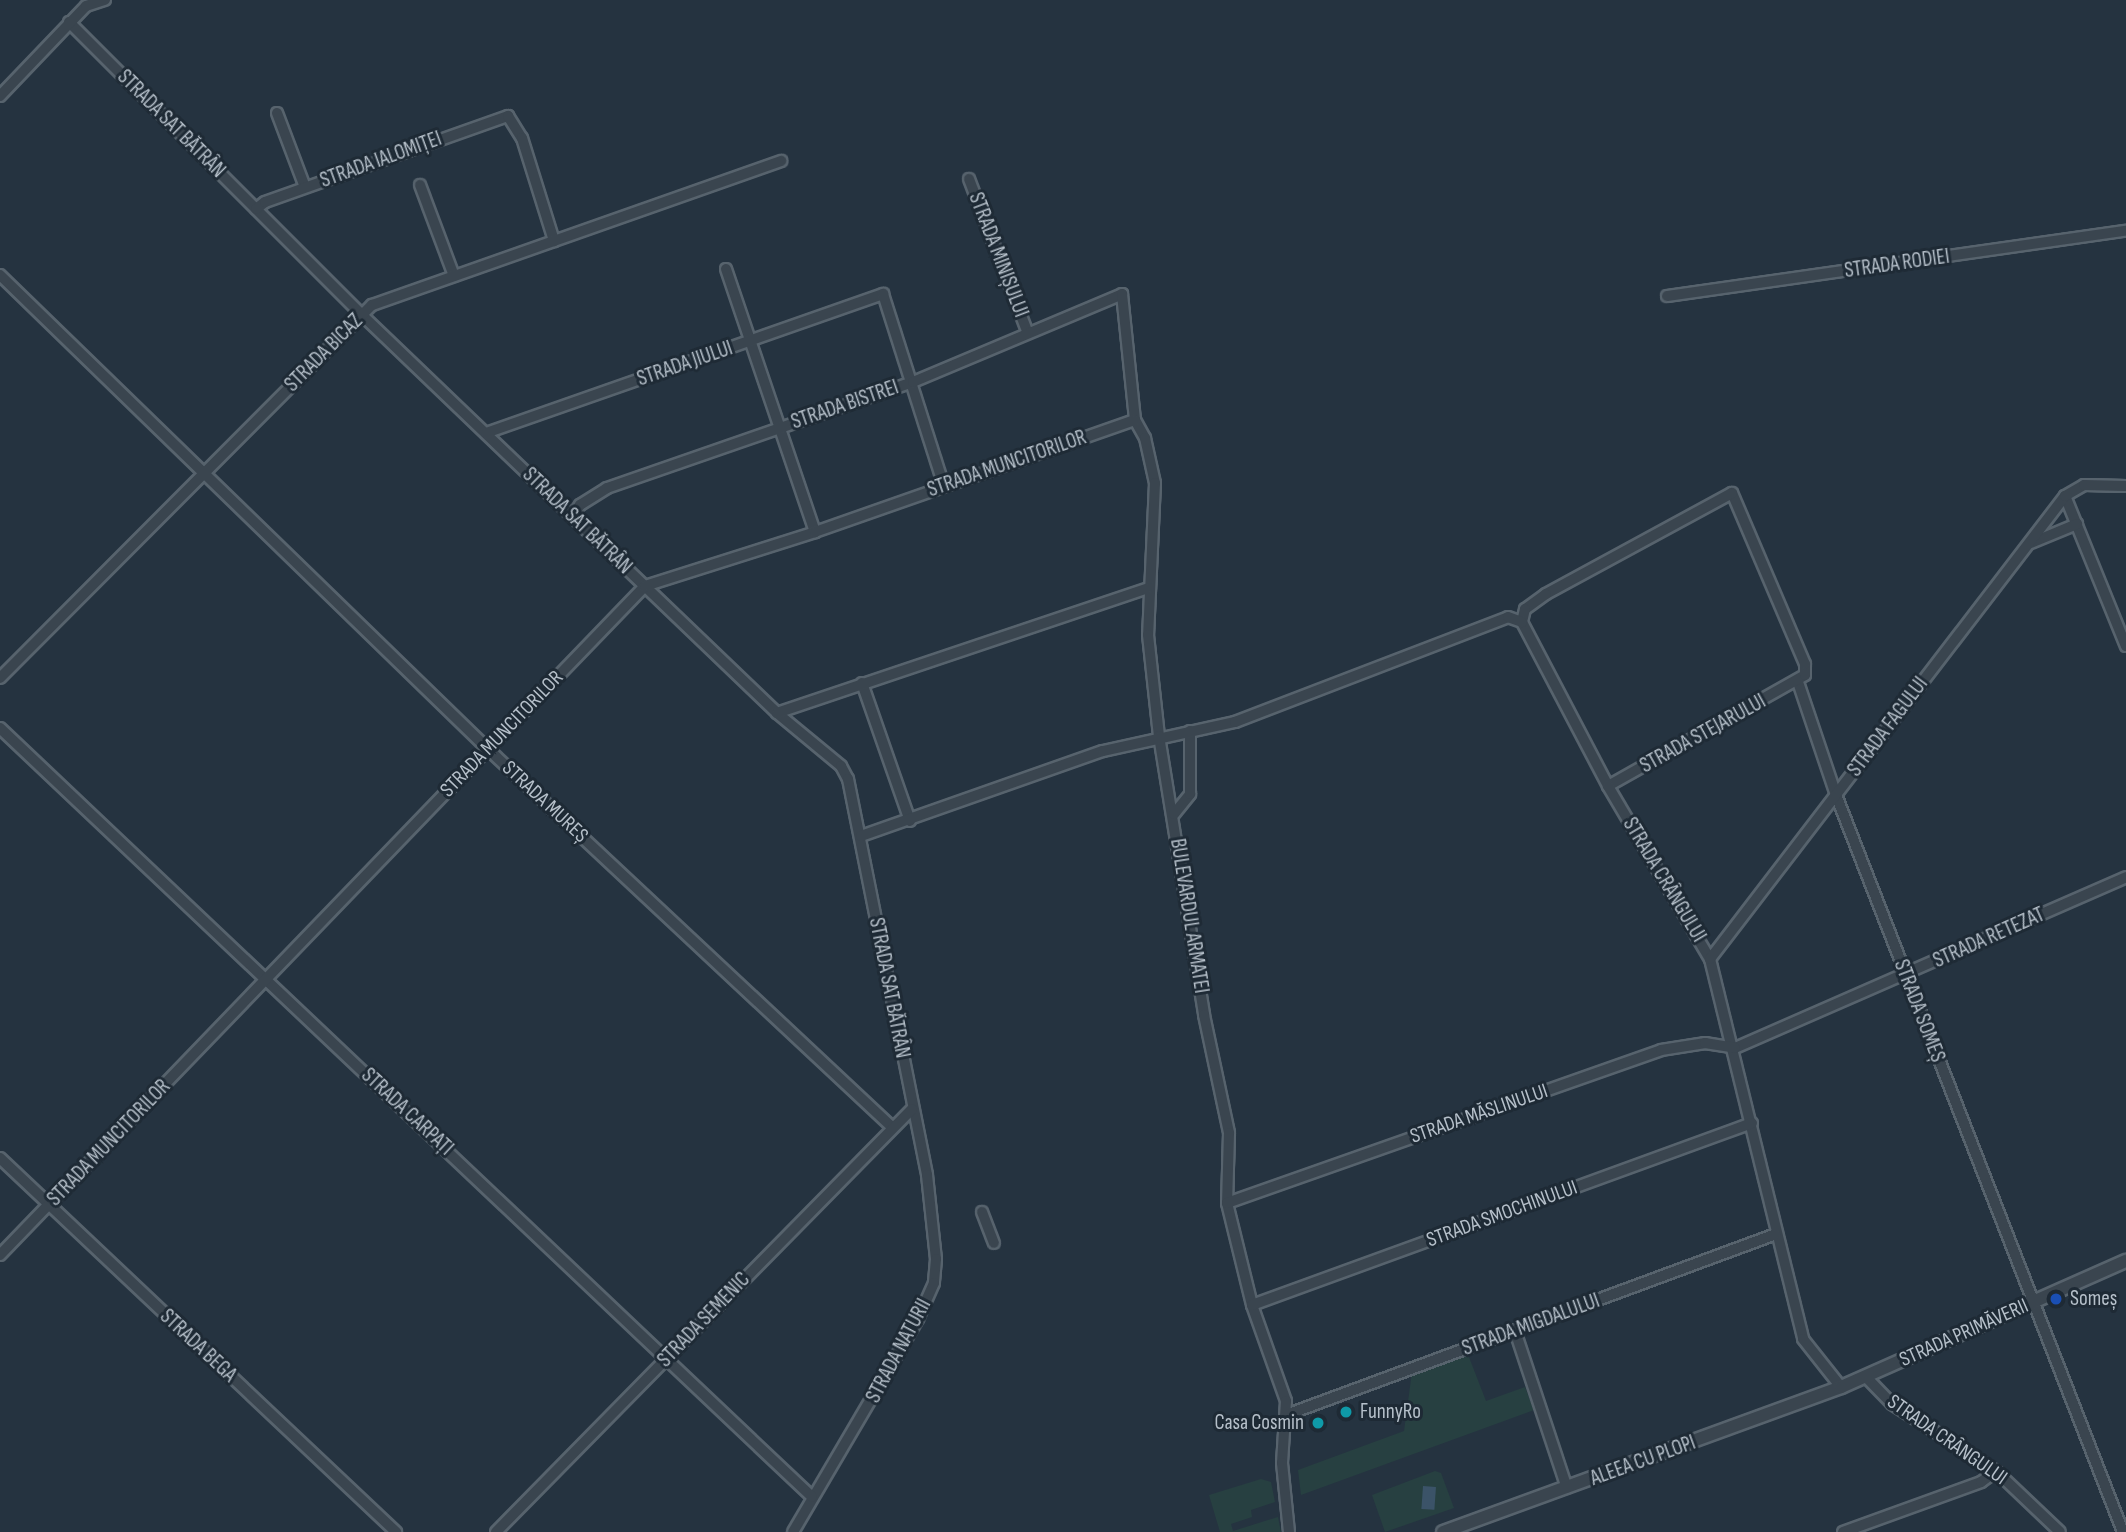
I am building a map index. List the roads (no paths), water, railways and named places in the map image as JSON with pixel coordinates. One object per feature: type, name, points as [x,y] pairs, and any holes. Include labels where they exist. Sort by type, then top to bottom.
[{"type":"street","points":[[0,96],[86,6],[104,0]]},
{"type":"street","name":"STRADA SAT BĂTRÂN","points":[[69,22],[362,315],[777,713],[841,766],[861,836],[912,1109]]},
{"type":"street","points":[[277,113],[305,187]]},
{"type":"street","name":"STRADA IALOMIȚEI","points":[[256,209],[305,187],[508,116],[522,138],[554,241]]},
{"type":"street","name":"STRADA BICAZ","points":[[0,678],[372,305],[781,161]]},
{"type":"street","name":"STRADA MINIȘULUI","points":[[969,179],[1027,331]]},
{"type":"street","points":[[420,185],[454,276]]},
{"type":"street","name":"STRADA RODIEI","points":[[1668,296],[2126,230]]},
{"type":"street","points":[[726,269],[815,532]]},
{"type":"street","name":"STRADA MUREȘ","points":[[0,275],[488,749],[892,1127]]},
{"type":"street","name":"STRADA JIULUI","points":[[486,433],[883,294],[913,382]]},
{"type":"street","name":"STRADA BISTREI","points":[[572,516],[580,505],[607,488],[913,382],[1027,331],[1122,294]]},
{"type":"street","name":"BULEVARDUL ARMATEI","points":[[1122,294],[1135,419],[1144,438],[1155,483],[1149,588],[1149,656],[1159,736],[1174,814],[1204,1015],[1229,1133],[1227,1203],[1252,1305],[1286,1401],[1282,1463],[1289,1532]]},
{"type":"street","points":[[913,382],[944,486]]},
{"type":"street","name":"STRADA MUNCITORILOR","points":[[0,1255],[645,586],[815,532],[1135,419]]},
{"type":"street","points":[[2126,486],[2084,485],[2065,496],[2126,646]]},
{"type":"street","name":"STRADA SOMEȘ","points":[[1522,622],[1525,609],[1546,594],[1732,493],[1805,664],[1805,675],[1798,682],[1836,795],[2123,1532]]},
{"type":"street","name":"STRADA FAGULUI","points":[[1710,959],[2065,496]]},
{"type":"street","points":[[2028,544],[2077,524]]},
{"type":"street","points":[[777,713],[1149,588]]},
{"type":"street","points":[[861,836],[1159,736],[1235,722],[1508,617],[1522,622]]},
{"type":"street","name":"STRADA CRÂNGULUI","points":[[1522,622],[1608,786],[1710,959],[1735,1048],[1802,1339],[1841,1387]]},
{"type":"street","name":"STRADA STEJARULUI","points":[[1608,786],[1798,682]]},
{"type":"street","points":[[862,683],[910,821]]},
{"type":"street","name":"STRADA CARPAȚI","points":[[0,728],[668,1357],[812,1497]]},
{"type":"street","points":[[1174,814],[1190,794],[1190,731]]},
{"type":"street","name":"STRADA RETEZAT","points":[[1735,1048],[1905,976],[2126,877]]},
{"type":"street","name":"STRADA MĂSLINULUI","points":[[1227,1203],[1661,1050],[1705,1043],[1735,1048]]},
{"type":"street","name":"STRADA SEMENIC","points":[[496,1532],[912,1109]]},
{"type":"street","name":"STRADA NATURII","points":[[793,1532],[874,1397],[934,1283],[934,1227],[912,1109]]},
{"type":"street","name":"STRADA SMOCHINULUI","points":[[1252,1305],[1752,1123]]},
{"type":"street","name":"STRADA BEGA","points":[[0,1158],[396,1532]]},
{"type":"street","points":[[982,1212],[994,1243]]},
{"type":"street","name":"STRADA MIGDALULUI","points":[[1286,1415],[1776,1234]]},
{"type":"street","name":"STRADA PRIMĂVERII","points":[[1841,1387],[2126,1261]]},
{"type":"street","points":[[1515,1331],[1567,1488]]},
{"type":"street","name":"STRADA CRÂNGULUI","points":[[1866,1377],[1892,1404],[1996,1471],[2060,1532]]},
{"type":"street","name":"ALEEA CU PLOPI","points":[[1443,1532],[1841,1387]]},
{"type":"street","points":[[1843,1532],[1980,1482],[1996,1471]]},
{"type":"water","points":[[1423,1486],[1436,1487],[1434,1510],[1421,1509]]},
{"type":"place","name":"Someș","points":[[2056,1299]]},
{"type":"place","name":"FunnyRo","points":[[1346,1412]]},
{"type":"place","name":"Casa Cosmin","points":[[1318,1423]]}]
